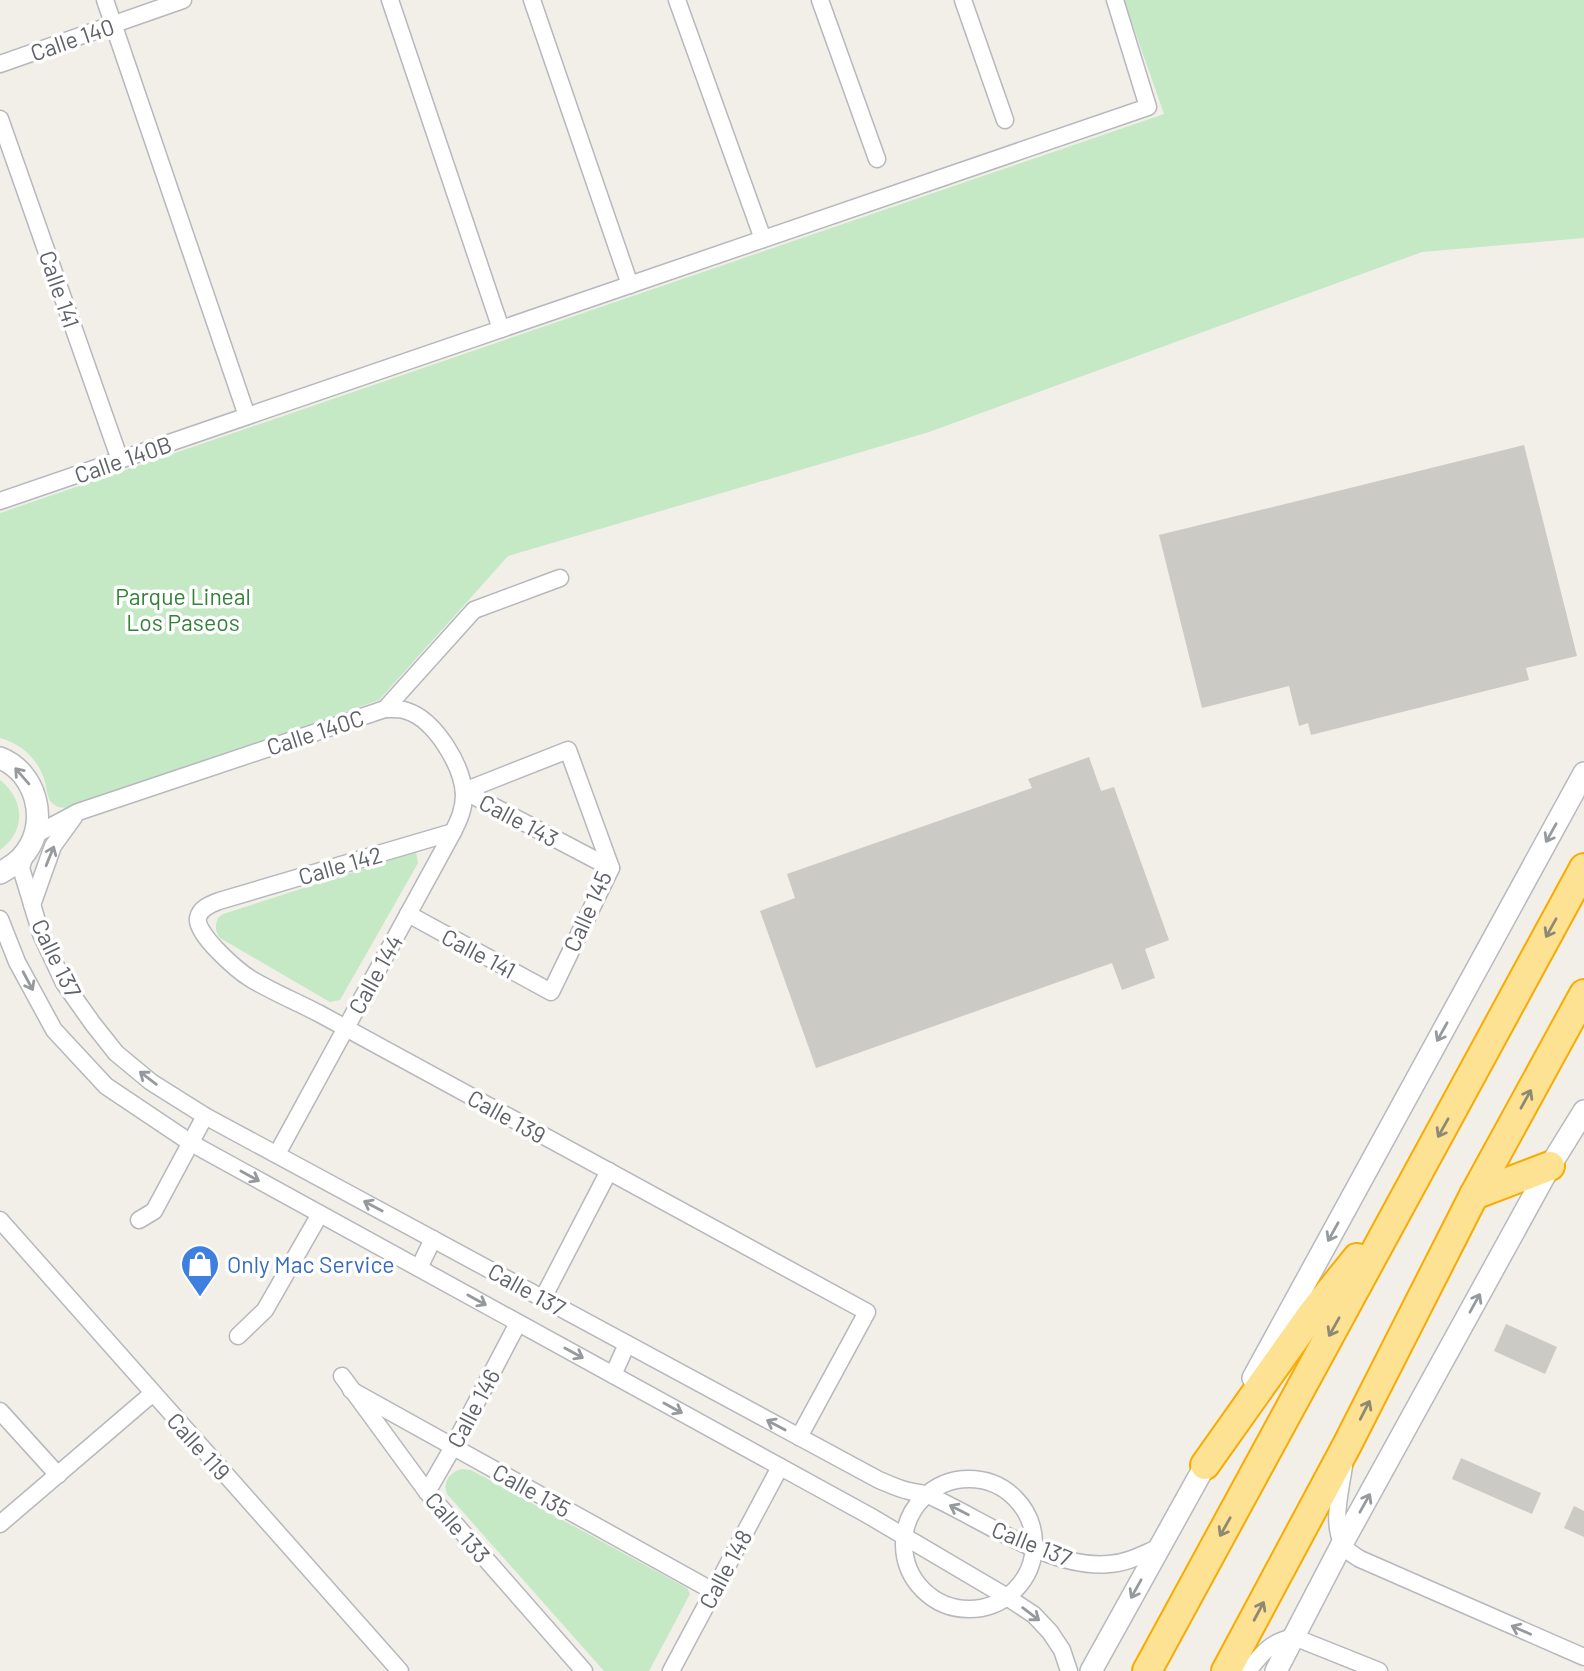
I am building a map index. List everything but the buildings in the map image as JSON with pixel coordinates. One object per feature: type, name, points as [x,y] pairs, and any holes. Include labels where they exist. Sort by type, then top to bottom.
[{"type":"highway","points":[[1147,1671],[1584,868]]},
{"type":"highway","points":[[1226,1671],[1347,1445],[1474,1195],[1584,994]]},
{"type":"highway","points":[[1474,1195],[1550,1166]]},
{"type":"highway","points":[[1205,1465],[1312,1314],[1403,1201]]},
{"type":"main road","points":[[0,758],[19,771],[30,784],[38,818],[31,844],[14,865],[0,873]]},
{"type":"main road","points":[[1091,1671],[1584,773]]},
{"type":"main road","points":[[1276,1671],[1342,1544],[1550,1166],[1584,1111]]},
{"type":"street","points":[[105,0],[247,416]]},
{"type":"street","name":"Calle 140","points":[[0,64],[183,0]]},
{"type":"street","points":[[390,0],[501,329]]},
{"type":"street","points":[[532,0],[630,285]]},
{"type":"street","points":[[677,0],[763,239]]},
{"type":"street","points":[[820,0],[877,159]]},
{"type":"street","points":[[963,0],[1004,120]]},
{"type":"street","name":"Calle 140B","points":[[0,501],[1149,107],[1115,0]]},
{"type":"street","name":"Calle 141","points":[[0,119],[120,460]]},
{"type":"street","name":"Calle 140C","points":[[31,844],[78,812],[385,709],[474,610],[560,578]]},
{"type":"street","name":"Calle 143","points":[[385,709],[407,710],[427,723],[456,763],[464,791],[611,868]]},
{"type":"street","name":"Calle 145","points":[[464,791],[568,750],[611,868],[551,992]]},
{"type":"street","name":"Calle 144","points":[[277,1154],[453,832],[463,810],[464,791]]},
{"type":"street","points":[[32,905],[53,846],[78,812]]},
{"type":"street","name":"Calle 142","points":[[228,898],[453,832]]},
{"type":"street","name":"Calle 137","points":[[31,844],[21,868],[41,934],[64,983],[117,1053],[151,1082],[205,1116],[879,1480],[927,1494],[1034,1548],[1070,1561],[1101,1565],[1131,1560],[1160,1547]]},
{"type":"street","name":"Calle 139","points":[[228,898],[209,905],[204,910],[198,918],[200,927],[226,959],[248,977],[867,1312],[799,1437]]},
{"type":"street","name":"Calle 141","points":[[408,914],[551,992]]},
{"type":"street","name":"Calle 137","points":[[0,919],[17,962],[54,1030],[106,1086],[191,1143],[868,1515],[1007,1597],[1041,1622],[1057,1642],[1069,1671]]},
{"type":"street","points":[[139,1220],[154,1211],[205,1116]]},
{"type":"street","points":[[543,1298],[609,1171]]},
{"type":"street","points":[[238,1336],[265,1310],[320,1214]]},
{"type":"street","name":"Calle 119","points":[[0,1220],[400,1671]]},
{"type":"street","points":[[419,1268],[433,1239]]},
{"type":"street","name":"Calle 146","points":[[427,1492],[518,1323]]},
{"type":"street","points":[[613,1375],[627,1344]]},
{"type":"street","name":"Calle 135","points":[[346,1383],[453,1447],[713,1591]]},
{"type":"street","name":"Calle 133","points":[[346,1383],[427,1492],[584,1671]]},
{"type":"street","points":[[0,1524],[153,1393]]},
{"type":"street","points":[[0,1411],[58,1475]]},
{"type":"street","points":[[1347,1445],[1336,1520],[1342,1544],[1360,1559],[1584,1657]]},
{"type":"street","name":"Calle 148","points":[[671,1671],[780,1467]]},
{"type":"street","points":[[967,1479],[988,1482],[1007,1491],[1023,1507],[1032,1527],[1034,1548],[1026,1576],[1007,1597],[988,1606],[967,1609],[946,1605],[928,1594],[914,1578],[906,1559],[905,1538],[908,1521],[927,1494],[946,1483],[967,1479]]},
{"type":"street","points":[[1248,1671],[1266,1649],[1281,1639],[1294,1637],[1379,1671]]},
{"type":"green space","name":"Parque Lineal Los Paseos","points":[[1124,0],[1584,0],[1584,238],[1422,252],[929,432],[508,556],[379,700],[73,807],[64,808],[52,803],[34,760],[15,744],[0,738],[0,513],[1164,114]]},
{"type":"green space","points":[[0,780],[14,797],[19,815],[14,834],[0,850]]},
{"type":"green space","points":[[416,852],[418,863],[340,1000],[330,1002],[220,938],[217,933],[217,921],[223,914]]},
{"type":"green space","points":[[462,1469],[471,1470],[687,1588],[690,1594],[649,1671],[604,1671],[447,1494],[448,1478]]},
{"type":"place","name":"Only Mac Service","points":[[200,1298]]}]
